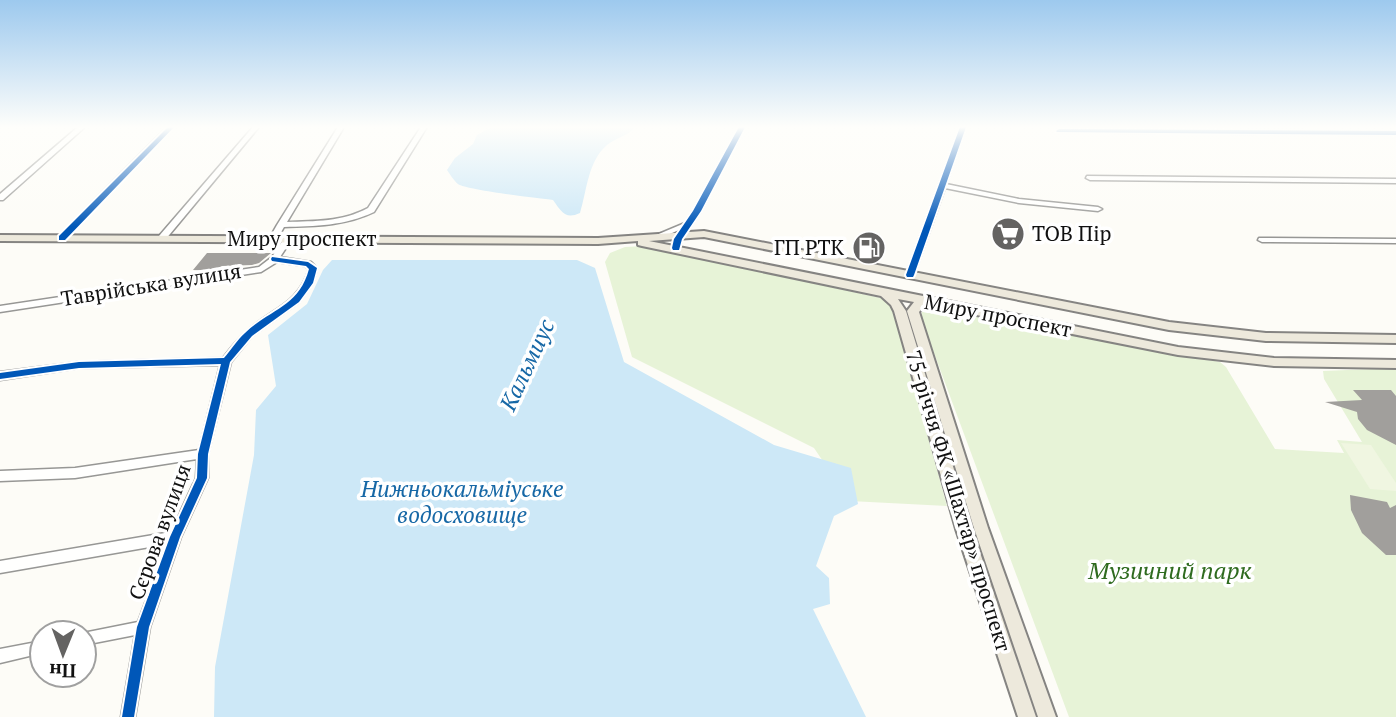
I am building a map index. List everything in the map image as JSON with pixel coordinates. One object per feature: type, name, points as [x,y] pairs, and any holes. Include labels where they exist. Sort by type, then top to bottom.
[{"type":"main road","name":"Миру проспект","points":[[601,241],[704,234],[1169,326],[1265,337],[1396,339]]},
{"type":"main road","name":"Миру проспект","points":[[0,237],[601,241],[676,248],[931,303],[1178,351],[1273,362],[1396,364]]},
{"type":"main road","points":[[710,255],[710,245],[725,238]]},
{"type":"main road","name":"75-річчя ФК «Шахтар» проспект","points":[[880,292],[896,303],[900,311],[934,404],[1027,717]]},
{"type":"main road","name":"75-річчя ФК «Шахтар» проспект","points":[[931,303],[920,303],[913,311],[934,404]]},
{"type":"main road","points":[[1169,326],[1186,343],[1178,351]]},
{"type":"main road","name":"75-річчя ФК «Шахтар» проспект","points":[[973,528],[1047,717]]},
{"type":"street","points":[[0,198],[43,160]]},
{"type":"street","points":[[62,238],[138,160]]},
{"type":"street","points":[[162,238],[228,160]]},
{"type":"street","points":[[273,239],[321,160]]},
{"type":"street","points":[[281,225],[361,216],[371,210],[403,160]]},
{"type":"street","points":[[676,248],[680,234],[697,211],[724,160]]},
{"type":"street","points":[[910,275],[951,160]]},
{"type":"street","points":[[1090,178],[1396,181]]},
{"type":"street","points":[[943,185],[1019,201],[1098,209]]},
{"type":"street","points":[[697,211],[695,222],[704,234]]},
{"type":"street","points":[[657,236],[688,223]]},
{"type":"street","points":[[275,259],[288,239]]},
{"type":"street","points":[[1262,240],[1396,241]]},
{"type":"street","name":"Таврійська вулиця","points":[[0,309],[261,269],[275,259]]},
{"type":"street","name":"Сєрова вулиця","points":[[128,717],[143,627],[175,537],[202,478],[203,454],[226,361],[249,334],[290,305],[309,283],[313,268],[308,264],[275,259]]},
{"type":"street","points":[[0,376],[79,365],[226,361]]},
{"type":"street","points":[[0,477],[75,473],[203,454]]},
{"type":"street","points":[[0,567],[175,537]]},
{"type":"street","points":[[98,636],[143,627]]},
{"type":"street","points":[[0,656],[28,651]]},
{"type":"green space","points":[[644,246],[885,299],[891,303],[947,506],[850,501],[814,448],[632,357],[605,262],[610,253],[625,247]]},
{"type":"green space","name":"Музичний парк","points":[[929,308],[1220,362],[1226,367],[1275,449],[1344,453],[1337,440],[1362,442],[1324,379],[1323,371],[1396,368],[1396,717],[1069,717],[921,318],[922,310]]},
{"type":"green space","points":[[1341,443],[1371,445],[1396,483],[1396,491],[1370,489]]},
{"type":"water","points":[[453,160],[595,160],[580,213],[575,215],[564,213],[553,200],[503,194],[458,184],[447,170]]},
{"type":"water","name":"Нижньокальміуське водосховище","points":[[332,260],[577,260],[595,268],[624,362],[774,445],[851,468],[858,504],[834,516],[816,566],[829,578],[830,604],[813,609],[866,717],[214,717],[215,667],[254,455],[256,410],[276,386],[268,335],[307,304],[323,270]]},
{"type":"building","points":[[207,253],[271,253],[252,265],[222,266],[213,271],[193,270]]},
{"type":"building","points":[[1353,390],[1391,390],[1396,396],[1396,445],[1367,430],[1358,419],[1357,412],[1325,402],[1362,400]]},
{"type":"building","points":[[1350,495],[1387,502],[1390,508],[1396,505],[1396,555],[1386,555],[1362,533],[1351,510]]},
{"type":"cycle path","points":[[62,238],[138,160]]},
{"type":"cycle path","points":[[676,248],[678,239],[697,211],[724,160]]},
{"type":"cycle path","points":[[910,275],[951,160]]},
{"type":"cycle path","points":[[128,717],[143,627],[175,537],[202,478],[203,454],[226,361],[249,334],[296,300],[309,283],[313,268],[308,264],[275,259]]},
{"type":"cycle path","points":[[0,376],[79,365],[226,361]]},
{"type":"place","name":"ТОВ Пір","points":[[1008,234]]},
{"type":"place","name":"ГП РТК","points":[[869,248]]},
{"type":"water label","name":"Кальмиус","points":[[527,365]]}]
